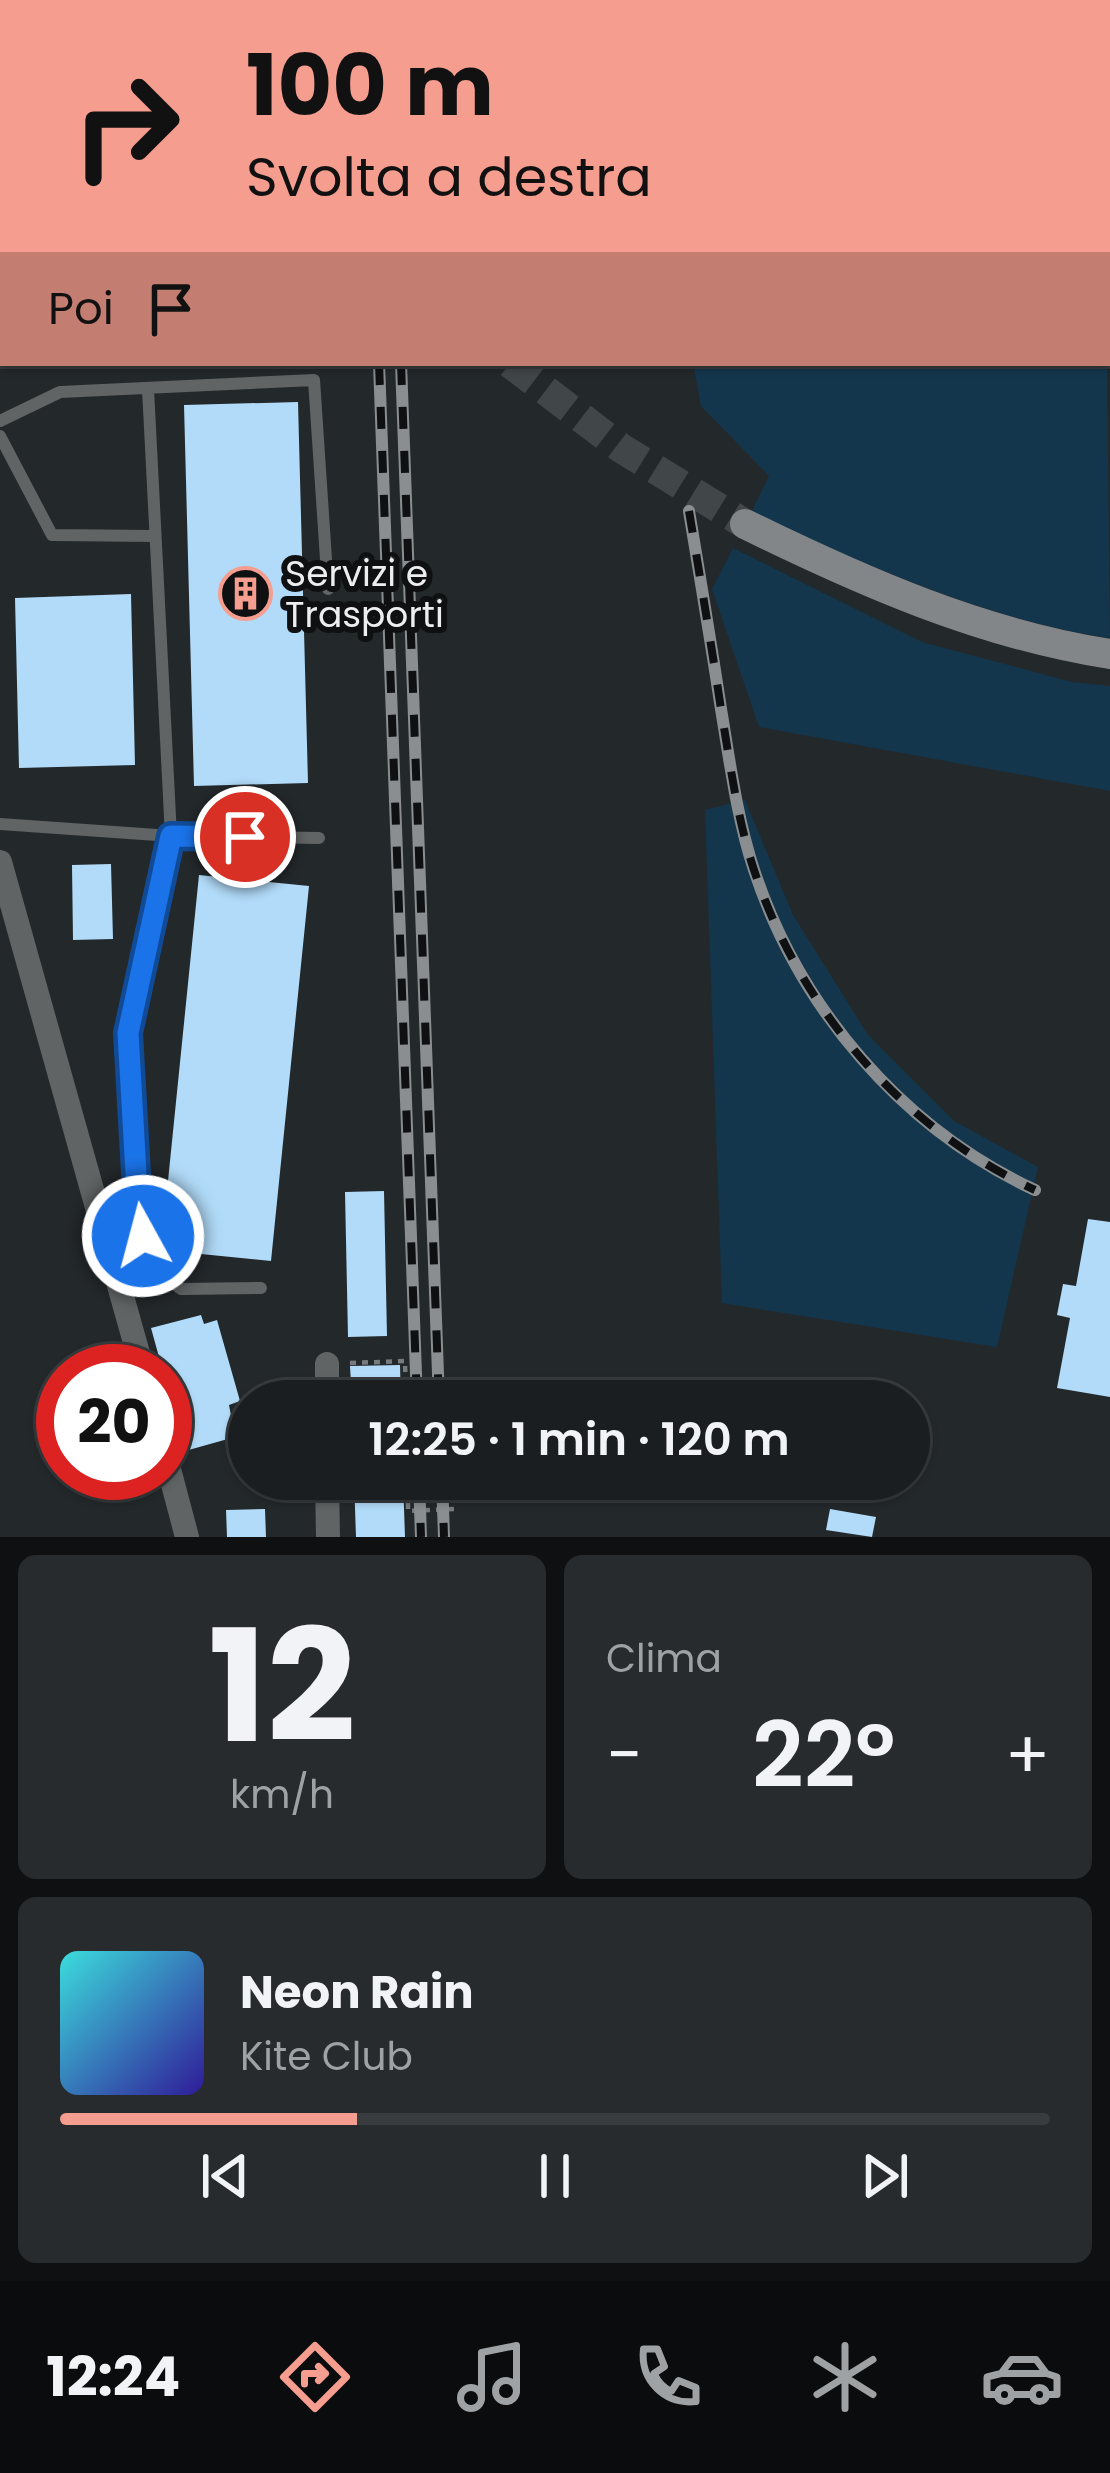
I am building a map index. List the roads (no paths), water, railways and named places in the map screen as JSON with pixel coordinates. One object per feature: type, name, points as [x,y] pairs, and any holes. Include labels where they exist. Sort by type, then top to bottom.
[{"type":"main road","points":[[745,524],[822,562],[960,616],[1023,636],[1110,654]]},
{"type":"street","points":[[0,862],[135,1344]]},
{"type":"street","points":[[327,1364],[327,1380]]},
{"type":"street","points":[[177,1500],[187,1537]]},
{"type":"street","points":[[328,1500],[328,1537]]},
{"type":"lane","points":[[0,421],[60,392],[314,380],[328,589]]},
{"type":"lane","points":[[148,389],[171,836],[128,1033],[138,1208],[148,1264],[181,1289],[261,1288]]},
{"type":"lane","points":[[0,436],[52,535],[155,536]]},
{"type":"lane","points":[[0,824],[171,836],[319,838]]},
{"type":"tunnel","points":[[514,366],[621,448],[745,524]]},
{"type":"railway","points":[[379,366],[416,1380]]},
{"type":"railway","points":[[401,366],[438,1380]]},
{"type":"railway","points":[[689,511],[743,831],[774,921],[828,1016],[862,1059],[941,1133],[1035,1190]]},
{"type":"railway","points":[[420,1500],[421,1537]]},
{"type":"railway","points":[[443,1500],[444,1537]]},
{"type":"place","name":"Servizi e Trasporti","points":[[246,594]]}]
